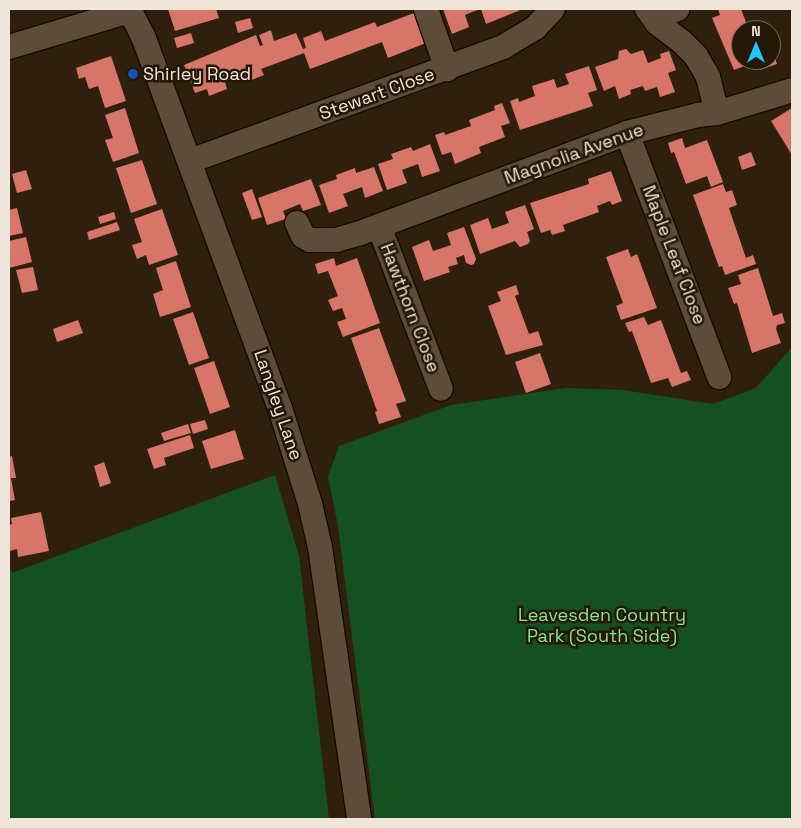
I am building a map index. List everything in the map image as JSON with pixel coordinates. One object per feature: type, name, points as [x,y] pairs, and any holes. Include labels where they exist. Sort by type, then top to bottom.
[{"type":"street","points":[[426,9],[446,68]]},
{"type":"street","name":"Stewart Close","points":[[190,161],[503,47],[535,28],[553,9]]},
{"type":"street","points":[[650,14],[677,9]]},
{"type":"street","points":[[9,47],[129,10]]},
{"type":"street","name":"Langley Lane","points":[[129,10],[143,36],[190,161],[280,408],[310,504],[320,547],[359,819]]},
{"type":"street","points":[[650,14],[696,56],[708,77],[717,113]]},
{"type":"street","name":"Magnolia Avenue","points":[[297,223],[303,236],[315,241],[336,240],[370,230],[626,133],[698,115],[717,113],[792,90]]},
{"type":"street","name":"Maple Leaf Close","points":[[626,133],[719,377]]},
{"type":"street","name":"Hawthorn Close","points":[[370,230],[441,389]]},
{"type":"green space","name":"Leavesden Country Park (South Side)","points":[[792,347],[792,819],[375,819],[338,526],[328,477],[339,446],[451,405],[566,388],[623,390],[713,404],[756,388]]},
{"type":"green space","points":[[275,475],[299,556],[329,819],[9,819],[9,566],[12,573]]},
{"type":"building","points":[[168,9],[216,9],[219,18],[175,31]]},
{"type":"building","points":[[443,9],[481,9],[465,15],[469,27],[452,34]]},
{"type":"building","points":[[481,9],[523,9],[486,24]]},
{"type":"building","points":[[718,9],[741,9],[745,20],[731,20],[731,63],[712,18],[720,15]]},
{"type":"building","points":[[414,13],[426,43],[388,58],[382,42],[310,69],[304,53],[261,69],[264,75],[247,82],[244,75],[225,82],[227,89],[209,96],[207,89],[195,93],[184,65],[256,35],[260,46],[263,45],[259,35],[271,30],[274,41],[296,33],[303,49],[306,48],[303,38],[321,31],[325,41],[375,22],[377,27]]},
{"type":"building","points":[[250,18],[253,28],[238,33],[235,22]]},
{"type":"building","points":[[191,33],[194,43],[177,48],[174,38]]},
{"type":"building","points":[[626,49],[631,54],[643,50],[648,63],[661,58],[660,54],[669,51],[676,70],[668,73],[675,92],[660,97],[657,87],[645,91],[643,86],[630,90],[631,94],[619,99],[615,86],[604,91],[595,67],[618,59],[619,51]]},
{"type":"building","points":[[111,56],[126,101],[105,108],[98,86],[89,89],[85,77],[79,79],[76,68]]},
{"type":"building","points":[[589,66],[597,90],[588,93],[593,106],[520,130],[510,101],[518,98],[519,102],[535,96],[532,86],[554,79],[557,88],[569,84],[565,74]]},
{"type":"building","points":[[502,103],[510,123],[501,126],[505,137],[479,147],[481,153],[455,164],[451,152],[442,155],[435,135],[444,132],[445,135],[471,126],[469,120],[495,110],[494,106]]},
{"type":"building","points":[[125,108],[139,153],[113,162],[105,140],[113,138],[105,115]]},
{"type":"building","points":[[792,108],[792,155],[771,121]]},
{"type":"building","points":[[682,138],[685,148],[707,140],[723,182],[711,187],[707,176],[686,184],[674,152],[671,153],[668,143]]},
{"type":"building","points":[[430,144],[440,171],[422,177],[418,164],[402,170],[407,183],[387,190],[378,164],[393,159],[391,154],[411,147],[413,151]]},
{"type":"building","points":[[751,152],[756,165],[742,170],[738,157]]},
{"type":"building","points":[[142,160],[157,204],[131,213],[116,168]]},
{"type":"building","points":[[374,167],[383,191],[365,198],[362,187],[343,194],[348,206],[329,213],[319,185],[337,179],[336,175],[355,168],[356,173]]},
{"type":"building","points":[[26,170],[32,189],[17,193],[12,174]]},
{"type":"building","points":[[611,171],[622,201],[612,205],[610,201],[597,206],[599,212],[563,225],[565,231],[552,235],[550,230],[541,233],[530,203],[589,184],[588,179]]},
{"type":"building","points":[[311,179],[321,205],[303,211],[300,204],[283,211],[286,219],[267,225],[258,198]]},
{"type":"building","points":[[723,184],[726,192],[732,190],[737,205],[729,208],[746,258],[753,255],[756,264],[725,275],[722,266],[719,267],[693,195]]},
{"type":"building","points":[[252,189],[262,217],[252,220],[242,193]]},
{"type":"building","points":[[525,205],[534,229],[527,232],[530,241],[528,244],[520,247],[515,241],[480,254],[470,225],[488,218],[492,229],[509,223],[505,212]]},
{"type":"building","points":[[17,208],[23,233],[9,236],[9,210]]},
{"type":"building","points":[[162,209],[178,255],[149,265],[146,255],[137,259],[132,245],[142,242],[134,219]]},
{"type":"building","points":[[114,212],[116,219],[100,224],[98,217]]},
{"type":"building","points":[[117,222],[120,230],[89,240],[87,232]]},
{"type":"building","points":[[464,227],[476,259],[474,264],[466,263],[464,255],[456,258],[458,264],[448,267],[450,272],[424,281],[412,247],[429,240],[433,251],[451,245],[447,233]]},
{"type":"building","points":[[26,237],[32,262],[9,268],[9,241]]},
{"type":"building","points":[[628,249],[631,257],[637,254],[657,308],[621,320],[616,306],[623,303],[606,257]]},
{"type":"building","points":[[334,258],[336,266],[357,258],[380,323],[343,337],[337,322],[346,319],[342,308],[333,311],[328,300],[338,296],[328,271],[318,274],[315,264]]},
{"type":"building","points":[[176,261],[191,307],[160,317],[153,294],[163,290],[156,268]]},
{"type":"building","points":[[33,267],[38,290],[22,293],[16,270]]},
{"type":"building","points":[[758,268],[773,316],[782,313],[785,323],[777,325],[776,329],[781,343],[752,353],[737,303],[734,304],[728,288],[741,284],[738,275]]},
{"type":"building","points":[[516,285],[519,294],[515,296],[529,334],[538,331],[543,345],[506,355],[488,306],[501,301],[497,292]]},
{"type":"building","points":[[193,312],[209,358],[189,365],[173,319]]},
{"type":"building","points":[[644,317],[648,325],[661,320],[681,373],[687,371],[691,380],[672,387],[668,378],[651,383],[632,331],[629,332],[625,323]]},
{"type":"building","points":[[78,320],[83,333],[57,342],[53,329]]},
{"type":"building","points":[[379,328],[406,401],[396,404],[401,417],[379,424],[375,412],[377,411],[351,338]]},
{"type":"building","points":[[540,353],[551,384],[526,393],[515,362]]},
{"type":"building","points":[[214,361],[230,407],[210,414],[194,368]]},
{"type":"building","points":[[205,420],[208,429],[193,434],[190,424]]},
{"type":"building","points":[[188,424],[191,433],[164,441],[161,433]]},
{"type":"building","points":[[235,430],[244,459],[211,469],[202,441]]},
{"type":"building","points":[[190,435],[194,448],[164,458],[166,465],[154,469],[147,449]]},
{"type":"building","points":[[12,456],[16,478],[11,478],[15,500],[9,501],[9,457]]},
{"type":"building","points":[[104,462],[111,483],[100,487],[94,466]]},
{"type":"building","points":[[41,512],[49,551],[18,557],[17,549],[10,551],[9,525],[12,524],[11,518]]},
{"type":"place","name":"Shirley Road","points":[[133,74]]}]
